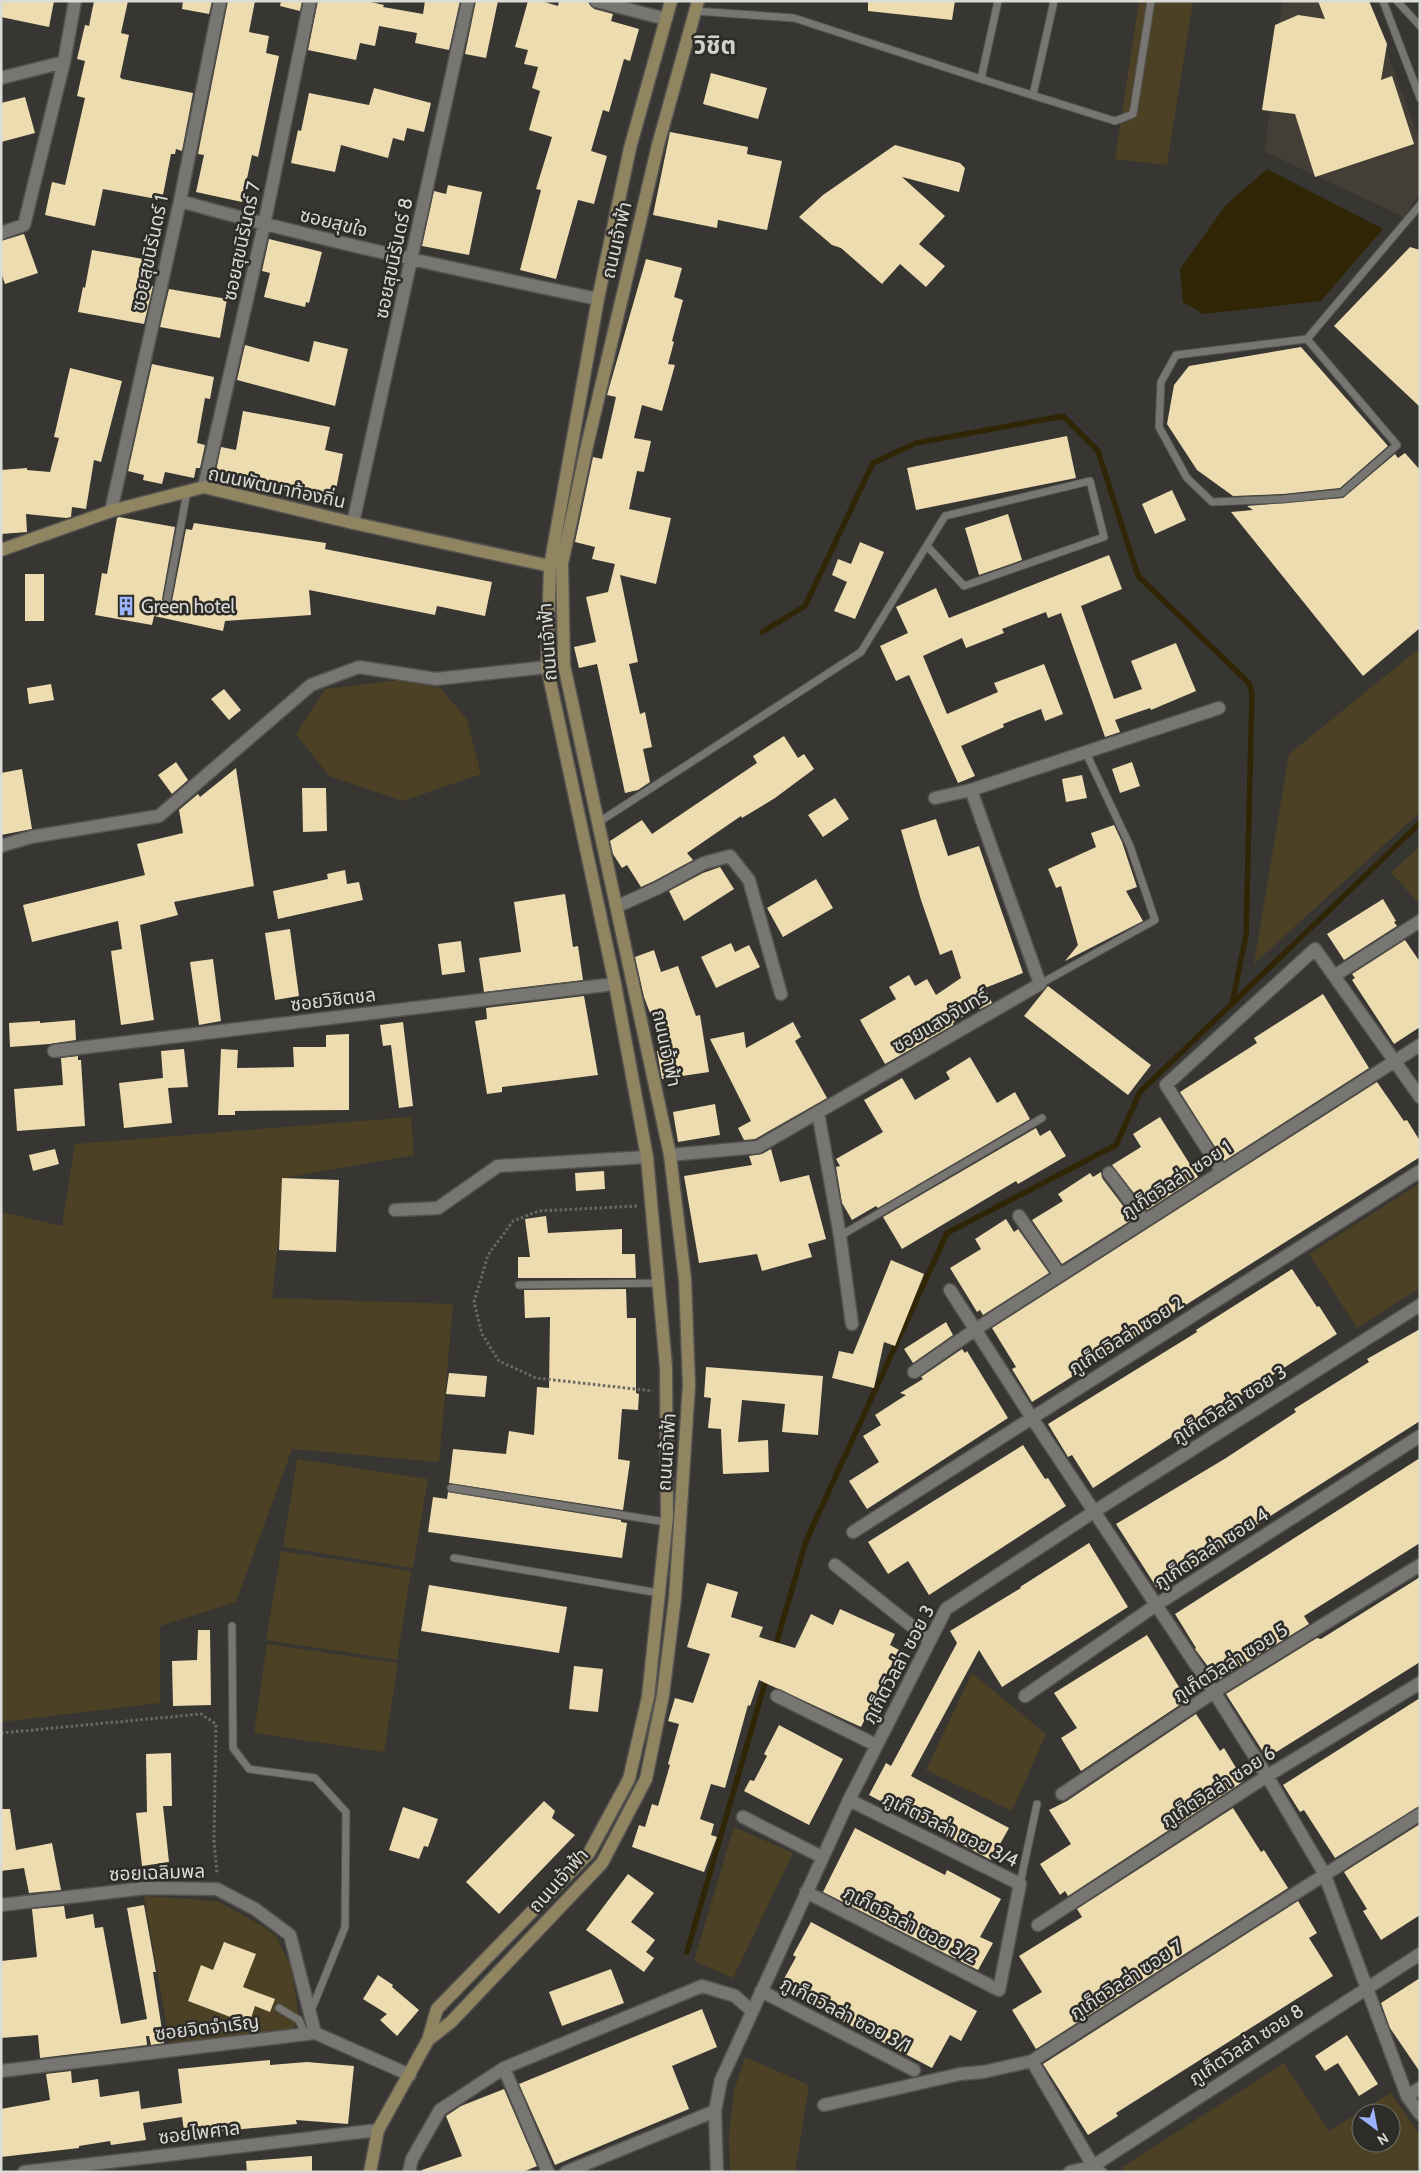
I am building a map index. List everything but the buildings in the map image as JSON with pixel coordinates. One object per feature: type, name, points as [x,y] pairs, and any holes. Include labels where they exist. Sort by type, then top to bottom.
[{"type":"main road","name":"ถนนเจ้าฟ้า","points":[[370,2172],[378,2130],[428,2040],[436,2010],[589,1853],[629,1779],[648,1698],[666,1522],[666,1393],[648,1157],[616,984],[547,667],[550,566],[598,299],[630,148],[671,1]]},
{"type":"main road","name":"ถนนเจ้าฟ้า","points":[[428,2040],[451,2022],[602,1863],[646,1779],[662,1695],[675,1598],[689,1385],[686,1279],[670,1155],[618,906],[564,664],[562,564],[587,446],[654,163],[697,6]]},
{"type":"main road","name":"ถนนพัฒนาท้องถิ่น","points":[[1,550],[111,511],[204,487],[353,523],[550,566]]},
{"type":"street","points":[[1,233],[24,225],[64,62],[75,1]]},
{"type":"street","name":"ซอยสุขนิรันดร์ 1","points":[[111,511],[180,201],[220,1]]},
{"type":"street","name":"ซอยสุขนิรันดร์ 7","points":[[204,487],[264,224],[310,1]]},
{"type":"street","name":"ซอยสุขนิรันดร์ 8","points":[[353,523],[468,1]]},
{"type":"street","points":[[596,1],[666,19]]},
{"type":"street","points":[[1,78],[64,62]]},
{"type":"street","name":"ซอยสุขใจ","points":[[180,201],[411,260],[598,299]]},
{"type":"street","points":[[3,848],[31,837],[159,816],[311,685],[360,667],[436,679],[547,667]]},
{"type":"street","points":[[935,798],[971,790],[1219,708]]},
{"type":"street","points":[[971,790],[1040,984]]},
{"type":"street","points":[[618,906],[658,888],[704,863],[730,856],[749,880],[781,994]]},
{"type":"street","points":[[1334,976],[1420,921]]},
{"type":"street","points":[[1222,1172],[1166,1084],[1315,950],[1420,1097]]},
{"type":"street","name":"ซอยวิชิตชล","points":[[54,1052],[616,984]]},
{"type":"street","name":"ซอยแสงจันทร์","points":[[670,1155],[758,1147],[1040,984]]},
{"type":"street","name":"ภูเก็ตวิลล่า ซอย 1","points":[[914,1372],[976,1329],[1420,1045]]},
{"type":"street","points":[[818,1112],[840,1236],[852,1324]]},
{"type":"street","points":[[395,1210],[438,1208],[498,1166],[648,1157]]},
{"type":"street","name":"ภูเก็ตวิลล่า ซอย 2","points":[[853,1532],[1420,1171]]},
{"type":"street","points":[[1109,1173],[1145,1221]]},
{"type":"street","points":[[1019,1216],[1060,1275]]},
{"type":"street","points":[[950,1290],[1032,1418],[1214,1692],[1267,1776],[1324,1873],[1407,2096],[1420,2114]]},
{"type":"street","name":"ภูเก็ตวิลล่า ซอย 3","points":[[717,2172],[715,2111],[721,2080],[849,1800],[946,1609],[1095,1511],[1420,1305]]},
{"type":"street","name":"ภูเก็ตวิลล่า ซอย 4","points":[[1025,1696],[1156,1605],[1420,1436]]},
{"type":"street","points":[[835,1565],[929,1640]]},
{"type":"street","name":"ภูเก็ตวิลล่า ซอย 5","points":[[1062,1794],[1214,1692],[1420,1565]]},
{"type":"street","name":"ภูเก็ตวิลล่า ซอย 6","points":[[1038,1925],[1267,1776],[1420,1683]]},
{"type":"street","points":[[777,1696],[876,1745]]},
{"type":"street","name":"ภูเก็ตวิลล่า ซอย 3/4","points":[[849,1800],[1020,1884],[999,1990]]},
{"type":"street","name":"ภูเก็ตวิลล่า ซอย 7","points":[[824,2105],[960,2074],[983,2072],[1032,2061],[1324,1873],[1420,1814]]},
{"type":"street","points":[[743,1817],[822,1857]]},
{"type":"street","name":"ซอยเฉลิมพล","points":[[1,1905],[146,1888],[217,1889],[255,1909],[290,1935],[310,2014],[310,2033]]},
{"type":"street","name":"ภูเก็ตวิลล่า ซอย 3/2","points":[[806,1892],[999,1990]]},
{"type":"street","name":"ภูเก็ตวิลล่า ซอย 8","points":[[1070,2172],[1096,2169],[1366,1988],[1420,1954]]},
{"type":"street","points":[[410,2172],[412,2160],[440,2110],[504,2068],[702,1986],[735,1996],[752,2011]]},
{"type":"street","name":"ภูเก็ตวิลล่า ซอย 3/1","points":[[761,1992],[914,2070]]},
{"type":"street","points":[[310,2033],[410,2075]]},
{"type":"street","name":"ซอยจิตจำเริญ","points":[[1,2071],[310,2033]]},
{"type":"street","points":[[1032,2061],[1096,2169]]},
{"type":"street","points":[[504,2068],[548,2172]]},
{"type":"street","points":[[1407,2096],[1420,2088]]},
{"type":"street","points":[[566,2172],[715,2111]]},
{"type":"street","name":"ซอยไพศาล","points":[[24,2172],[378,2130]]},
{"type":"lane","points":[[981,79],[998,1]]},
{"type":"lane","points":[[1033,95],[1054,1]]},
{"type":"lane","points":[[697,6],[794,18],[1115,122],[1133,114],[1152,1]]},
{"type":"lane","points":[[1383,1],[1420,98]]},
{"type":"lane","points":[[1397,1],[1420,26]]},
{"type":"lane","points":[[1307,339],[1397,445],[1342,494],[1212,502],[1188,478],[1159,427],[1161,382],[1176,355],[1307,339],[1420,206]]},
{"type":"lane","points":[[599,822],[861,652],[945,516],[1090,480],[1104,537],[964,586],[927,546]]},
{"type":"lane","points":[[167,600],[187,492]]},
{"type":"lane","points":[[1040,984],[1155,920],[1130,846],[1086,752]]},
{"type":"lane","points":[[840,1236],[1042,1118]]},
{"type":"lane","points":[[519,1285],[659,1283]]},
{"type":"lane","points":[[451,1488],[666,1522]]},
{"type":"lane","points":[[454,1558],[659,1593]]},
{"type":"lane","points":[[232,1626],[233,1748],[249,1769],[315,1778],[346,1812],[345,1927],[310,2014]]},
{"type":"lane","points":[[1020,1884],[1037,1804]]},
{"type":"lane","points":[[279,2008],[299,2020],[310,2033]]},
{"type":"path","points":[[652,1206],[539,1211],[513,1221],[488,1255],[474,1302],[482,1334],[499,1362],[536,1378],[666,1393]]},
{"type":"path","points":[[1,1733],[200,1714],[216,1724],[214,1841],[217,1889]]},
{"type":"shaded area","points":[[1139,1],[1193,1],[1167,165],[1115,159]]},
{"type":"shaded area","points":[[1282,1],[1367,1],[1420,140],[1420,193],[1404,217],[1265,152]]},
{"type":"shaded area","points":[[1267,169],[1383,229],[1321,301],[1203,314],[1183,302],[1180,269],[1225,206]]},
{"type":"shaded area","points":[[1420,648],[1420,812],[1254,964],[1289,754]]},
{"type":"shaded area","points":[[399,680],[440,688],[467,719],[481,774],[403,801],[329,776],[296,734],[325,689]]},
{"type":"shaded area","points":[[1420,846],[1420,904],[1391,873]]},
{"type":"shaded area","points":[[411,1117],[414,1155],[285,1178],[272,1298],[453,1304],[439,1462],[292,1449],[236,1602],[160,1626],[160,1703],[1,1722],[1,1212],[62,1226],[75,1144]]},
{"type":"shaded area","points":[[1420,1183],[1420,1288],[1357,1328],[1309,1254]]},
{"type":"shaded area","points":[[297,1459],[428,1479],[413,1568],[283,1547]]},
{"type":"shaded area","points":[[281,1551],[411,1571],[397,1660],[266,1640]]},
{"type":"shaded area","points":[[267,1644],[398,1663],[384,1752],[254,1733]]},
{"type":"shaded area","points":[[972,1673],[1046,1734],[1012,1811],[926,1770]]},
{"type":"shaded area","points":[[734,1827],[793,1853],[733,1978],[694,1961]]},
{"type":"shaded area","points":[[144,1896],[217,1901],[261,1925],[276,1936],[292,1969],[299,2020],[292,2029],[170,2044]]},
{"type":"shaded area","points":[[745,2057],[809,2085],[795,2172],[730,2172],[729,2136],[734,2091]]},
{"type":"shaded area","points":[[1284,2063],[1329,2131],[1351,2118],[1351,2153],[1401,2153],[1401,2107],[1420,2135],[1420,2172],[1125,2172],[1121,2168]]},
{"type":"shaded area","points":[[1391,2093],[1398,2103],[1375,2103]]},
{"type":"waterway","points":[[762,632],[805,606],[873,463],[916,443],[1063,416],[1098,451],[1138,576],[1249,683],[1252,693],[1246,936],[1232,1004]]},
{"type":"waterway","points":[[775,1648],[806,1541],[947,1233],[1116,1145],[1140,1092],[1420,823]]},
{"type":"waterway","points":[[687,1952],[767,1676]]},
{"type":"place","name":"Green hotel","points":[[126,606]]},
{"type":"district","name":"วิชิต","points":[[715,46]]}]
